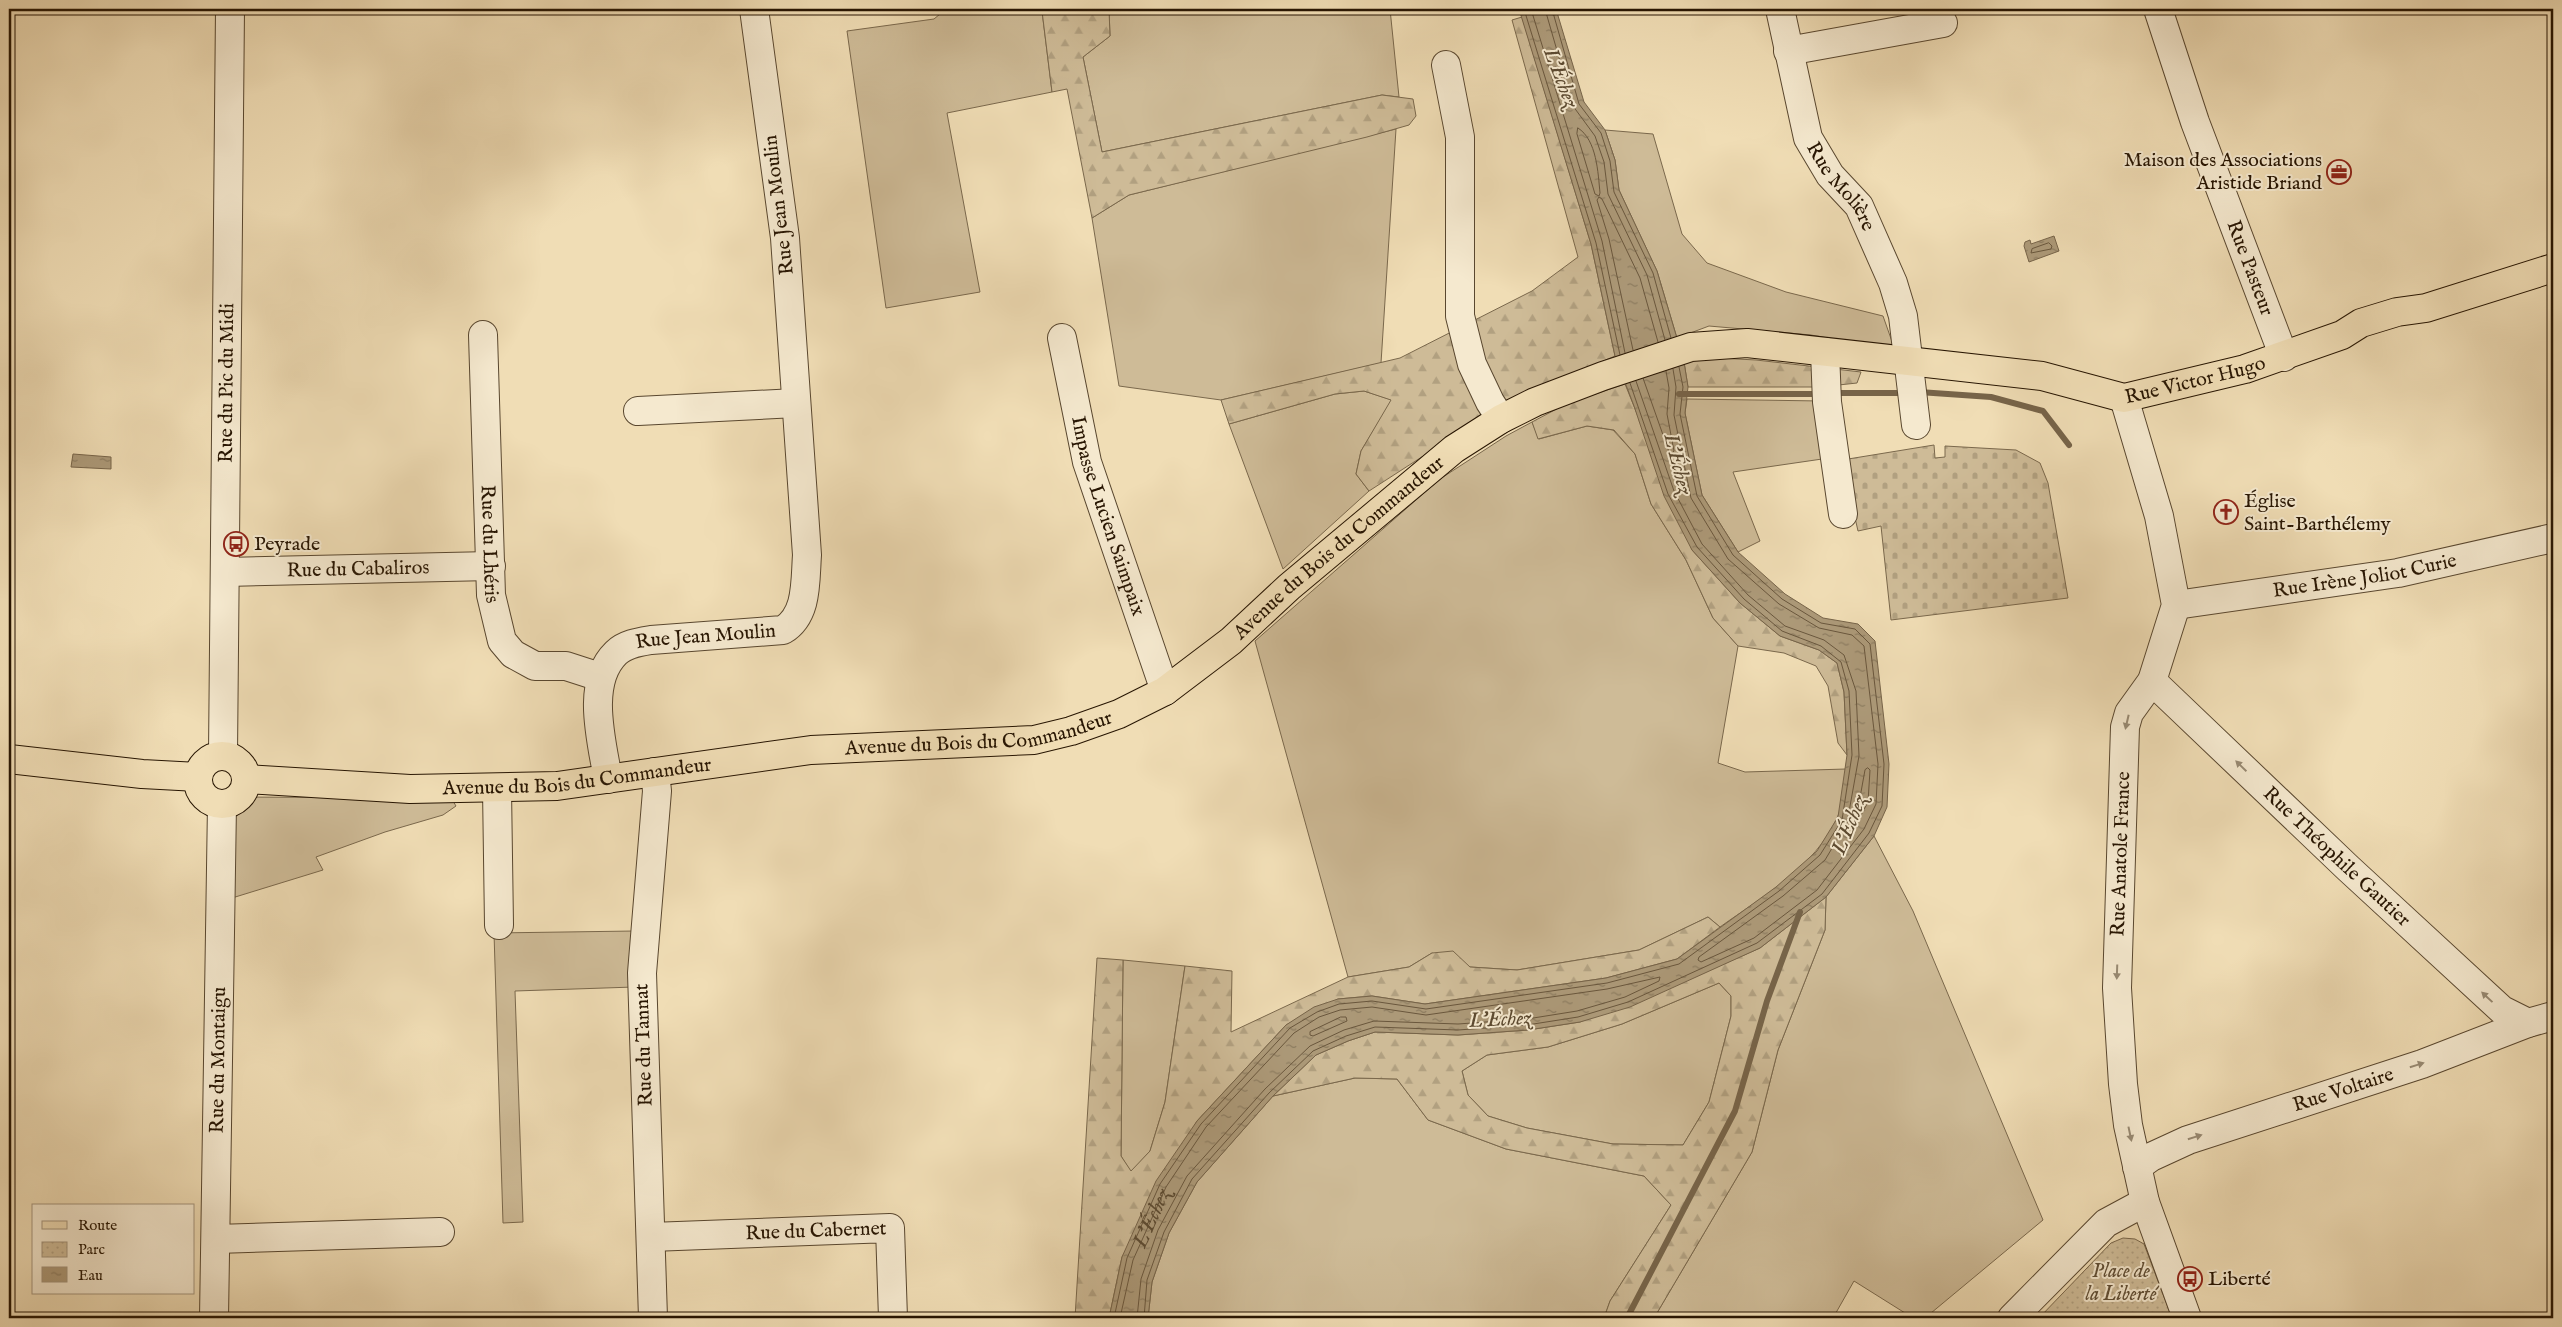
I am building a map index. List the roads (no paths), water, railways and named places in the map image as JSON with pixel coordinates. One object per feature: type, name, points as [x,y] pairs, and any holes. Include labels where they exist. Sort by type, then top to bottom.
[{"type":"main road","name":"Rue Victor Hugo","points":[[1602,376],[1692,348],[1746,343],[1824,352],[1910,372],[2042,376],[2124,398],[2227,374],[2284,357],[2342,335],[2361,323],[2397,312],[2426,308],[2553,268]]},
{"type":"main road","name":"Avenue du Bois du Commandeur","points":[[247,779],[410,790],[556,786],[811,750],[1034,740],[1071,731],[1119,714],[1165,691],[1231,641],[1289,587],[1454,448],[1501,419],[1535,402],[1602,376]]},
{"type":"main road","points":[[224,755],[235,759],[244,768],[247,779],[243,792],[235,800],[222,804],[209,800],[200,790],[198,777],[202,766],[212,758],[224,755]]},
{"type":"main road","points":[[9,759],[142,774],[198,777]]},
{"type":"street","name":"Rue du Pic du Midi","points":[[224,755],[230,9]]},
{"type":"street","name":"Rue Jean Moulin","points":[[608,779],[598,699],[600,677],[616,653],[632,643],[783,630],[790,626],[803,605],[807,556],[785,238],[754,9]]},
{"type":"street","name":"Rue Molière","points":[[1780,9],[1808,138],[1830,175],[1859,206],[1893,283],[1903,316],[1915,418]]},
{"type":"street","name":"Rue Pasteur","points":[[2158,9],[2195,122],[2284,357]]},
{"type":"street","points":[[1788,51],[1943,23]]},
{"type":"street","points":[[1446,66],[1460,137],[1460,316],[1472,364],[1490,402],[1501,419]]},
{"type":"street","name":"Rue du Lhéris","points":[[483,335],[491,595],[502,641],[514,654],[535,666],[566,666],[600,677]]},
{"type":"street","name":"Impasse Lucien Saimpaix","points":[[1062,338],[1087,462],[1165,691]]},
{"type":"street","points":[[1824,352],[1826,392],[1843,514]]},
{"type":"street","name":"Rue Anatole France","points":[[2124,398],[2159,516],[2176,606],[2152,681],[2129,713],[2125,727],[2117,988],[2127,1116],[2137,1167],[2146,1202],[2187,1318]]},
{"type":"street","points":[[638,411],[796,403]]},
{"type":"street","name":"Rue Irène Joliot Curie","points":[[2176,606],[2398,572],[2553,538]]},
{"type":"street","name":"Rue du Cabaliros","points":[[226,572],[491,566]]},
{"type":"street","name":"Rue Théophile Gautier","points":[[2152,681],[2348,868],[2502,1010],[2541,1019]]},
{"type":"street","name":"Rue du Tannat","points":[[653,1318],[642,973],[657,791],[655,772]]},
{"type":"street","points":[[497,788],[499,925]]},
{"type":"street","name":"Rue du Montaigu","points":[[214,1318],[222,804]]},
{"type":"street","name":"Rue Voltaire","points":[[2137,1167],[2151,1157],[2188,1140],[2422,1064],[2541,1019]]},
{"type":"street","points":[[2012,1318],[2106,1223],[2146,1202]]},
{"type":"street","name":"Rue du Cabernet","points":[[650,1237],[890,1228],[893,1318]]},
{"type":"street","points":[[216,1239],[440,1232]]},
{"type":"water","name":"L'Échez","points":[[1519,9],[1556,9],[1584,102],[1605,130],[1615,160],[1619,190],[1657,271],[1684,362],[1688,387],[1685,413],[1702,495],[1738,552],[1785,594],[1823,618],[1858,624],[1875,641],[1889,764],[1887,807],[1874,836],[1826,897],[1760,948],[1630,1007],[1580,1022],[1528,1030],[1458,1035],[1375,1032],[1316,1055],[1273,1096],[1197,1182],[1169,1233],[1152,1282],[1148,1318],[1109,1318],[1122,1257],[1156,1181],[1197,1121],[1286,1025],[1314,1007],[1338,999],[1372,996],[1425,1004],[1606,978],[1677,959],[1776,887],[1817,851],[1838,817],[1847,755],[1844,692],[1837,663],[1819,650],[1780,636],[1740,603],[1692,550],[1664,496],[1615,356],[1591,244]]},
{"type":"water","points":[[2054,236],[2059,251],[2029,262],[2024,246],[2025,242],[2030,240],[2031,244]]},
{"type":"water","points":[[73,454],[111,457],[111,469],[71,467]]},
{"type":"waterway","points":[[1919,392],[1991,397],[2043,411],[2069,445]]},
{"type":"waterway","points":[[1834,393],[1906,393]]},
{"type":"waterway","points":[[1679,394],[1821,394]]},
{"type":"waterway","points":[[1627,1318],[1735,1111],[1767,1001],[1800,912]]},
{"type":"place","name":"Maison des Associations Aristide Briand","points":[[2339,172]]},
{"type":"place","name":"Église Saint-Barthélemy","points":[[2226,512]]},
{"type":"place","name":"Peyrade","points":[[236,544]]},
{"type":"place","name":"Liberté","points":[[2190,1279]]},
{"type":"park label","name":"Place de la Liberté","points":[[2121,1282]]}]
